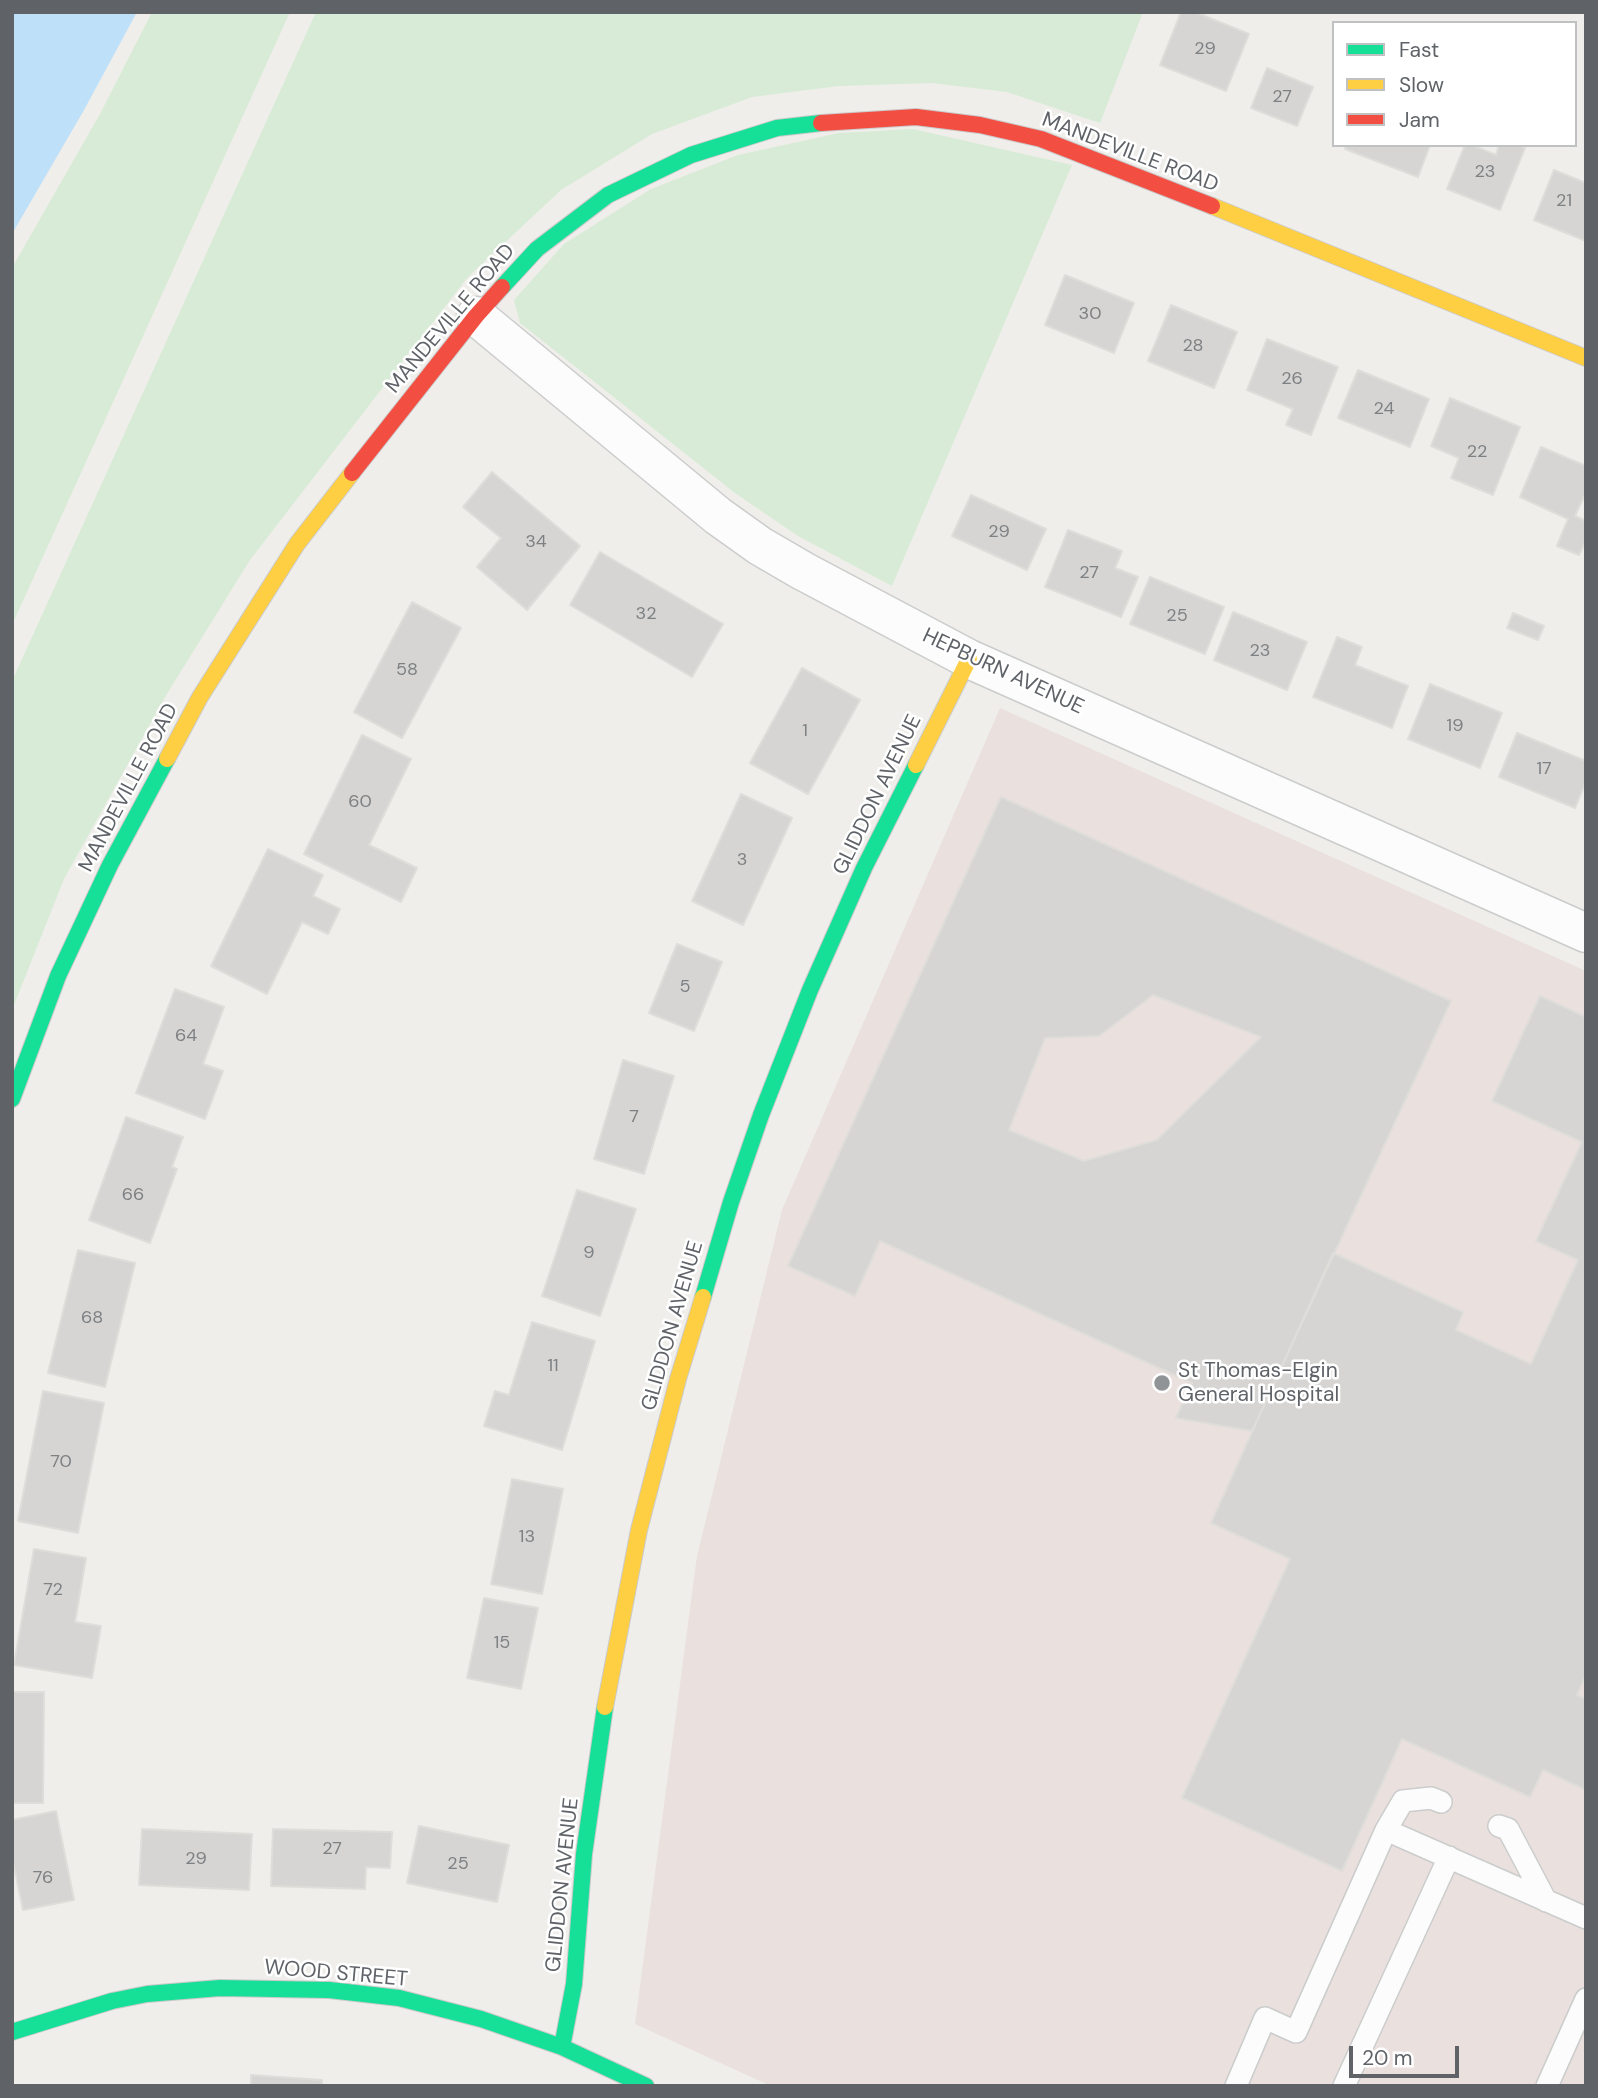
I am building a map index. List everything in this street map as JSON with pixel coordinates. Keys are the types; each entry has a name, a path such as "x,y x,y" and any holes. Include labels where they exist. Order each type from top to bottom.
{"street":[{"name":"MANDEVILLE ROAD","path":"12,1099 64,964 110,866 200,697 297,544 476,316 537,248 607,195 691,155 777,128 846,120 916,117 1041,139 1097,159 1586,358"},
{"name":"HEPBURN AVENUE","path":"476,316 718,516 803,570 969,659 1586,933"},
{"name":"GLIDDON AVENUE","path":"562,2047 574,1984 584,1854 602,1724 639,1530 678,1379 731,1202 761,1115 810,990 864,868 969,659"},
{"name":"WOOD STREET","path":"12,2032 112,2001 148,1994 220,1988 294,1988 399,1998 440,2007 562,2047 646,2086"}],"lane":[{"path":"1236,2086 1265,2018 1296,2032 1386,1830 1404,1801 1431,1798 1441,1802"},
{"path":"1500,1826 1508,1829 1546,1901"},
{"path":"1386,1830 1586,1918"},
{"path":"1344,2086 1448,1857"},
{"path":"1547,2086 1586,1999"}],"shaded area":[{"name":"St Thomas-Elgin General Hospital","path":"1000,708 1586,971 1586,2086 771,2086 635,2024 697,1556 782,1210"}],"green space":[{"path":"152,12 290,12 12,625 12,268 100,114"},
{"path":"316,12 1143,12 1100,123 1007,92 932,83 839,86 752,97 652,134 561,190 467,278 250,560 165,697 64,879 12,1010 12,681"},
{"path":"913,129 1072,165 892,586 798,536 735,493 520,323 514,300 564,244 651,189 738,155 839,133"}],"water":[{"path":"12,12 137,12 12,234"}],"building":[{"path":"1181,12 1195,12 1249,34 1226,91 1160,65"},
{"path":"1267,68 1313,87 1297,126 1251,108"},
{"path":"1346,147 1429,147 1418,177"},
{"path":"1464,147 1477,147 1496,155 1498,147 1525,148 1500,210 1447,189"},
{"path":"1554,170 1586,183 1586,241 1534,220"},
{"path":"1065,275 1134,303 1114,353 1045,325"},
{"path":"1171,305 1237,332 1214,388 1148,361"},
{"path":"1267,339 1338,367 1311,435 1286,425 1293,409 1247,390"},
{"path":"1358,370 1429,399 1410,447 1338,418"},
{"path":"1450,398 1520,427 1493,495 1451,478 1459,458 1431,446"},
{"path":"1541,447 1586,466 1586,492 1575,516 1586,521 1586,540 1579,555 1557,546 1568,519 1520,497"},
{"path":"492,472 580,546 527,610 477,567 501,538 463,507"},
{"path":"971,495 1046,529 1027,570 952,536"},
{"path":"1068,530 1122,551 1115,568 1138,577 1121,617 1045,587"},
{"path":"600,552 723,624 692,677 570,605"},
{"path":"1150,577 1224,607 1205,654 1130,624"},
{"path":"412,602 461,628 402,738 354,712"},
{"path":"1233,612 1307,642 1287,690 1214,660"},
{"path":"1513,613 1544,626 1538,640 1507,628"},
{"path":"1337,637 1362,647 1355,665 1408,686 1392,728 1313,697"},
{"path":"802,668 860,700 808,794 750,763"},
{"path":"1430,684 1502,713 1480,768 1408,739"},
{"path":"1517,733 1586,761 1586,781 1575,808 1499,777"},
{"path":"362,735 411,759 369,845 417,868 401,902 304,854"},
{"path":"741,794 792,818 743,925 692,901"},
{"path":"1001,797 1451,1001 1252,1431 1176,1418 1192,1383 880,1241 855,1296 788,1266","holes":["1153,995 1261,1037 1157,1140 1084,1161 1009,1130 1045,1038 1099,1036"]},
{"path":"268,849 323,875 313,896 340,909 328,934 302,922 267,994 211,966"},
{"path":"677,944 722,962 694,1031 649,1013"},
{"path":"175,989 224,1007 203,1064 223,1071 205,1119 136,1093"},
{"path":"1540,996 1586,1017 1586,1675 1577,1695 1586,1699 1586,1790 1543,1770 1530,1797 1402,1739 1342,1871 1182,1798 1290,1559 1211,1523 1333,1253 1463,1312 1456,1330 1531,1364 1578,1260 1536,1241 1582,1142 1492,1101"},
{"path":"623,1060 674,1076 644,1174 594,1159"},
{"path":"126,1117 183,1137 172,1167 177,1169 150,1243 89,1220"},
{"path":"577,1190 636,1209 600,1316 542,1296"},
{"path":"78,1250 135,1263 105,1387 48,1373"},
{"path":"532,1322 595,1341 562,1450 484,1426 495,1391 509,1395"},
{"path":"43,1391 104,1403 78,1533 18,1521"},
{"path":"512,1479 563,1489 542,1594 491,1584"},
{"path":"34,1549 86,1558 75,1622 101,1626 92,1678 14,1665"},
{"path":"484,1598 538,1608 521,1689 467,1678"},
{"path":"12,1692 44,1692 43,1803 12,1803"},
{"path":"56,1811 74,1900 23,1910 12,1856 12,1820"},
{"path":"419,1826 509,1845 497,1902 407,1883"},
{"path":"142,1829 252,1834 249,1890 139,1885"},
{"path":"273,1829 392,1832 390,1868 366,1867 365,1889 271,1886"},
{"path":"251,2075 322,2080 322,2086 251,2086"}],"traffic: fast":[{"path":"502,287 537,249 608,195 691,155 777,128 821,123"},
{"path":"12,1099 58,976 110,865 167,759"},
{"path":"703,1297 731,1202 761,1115 810,990 864,868 916,765"},
{"path":"562,2047 574,1984 584,1854 605,1707"},
{"path":"12,2032 112,2001 147,1994 220,1988 329,1990 399,1998 481,2019 562,2047 646,2086"}],"traffic: slow":[{"path":"1212,206 1586,358"},
{"path":"167,759 200,697 297,544 352,473"},
{"path":"916,765 969,659"},
{"path":"605,1707 639,1530 678,1379 703,1297"}],"traffic: jam":[{"path":"821,123 916,117 980,125 1041,139 1212,206"},
{"path":"352,473 502,287"}],"place":[{"name":"St Thomas-Elgin General Hospital","path":"1162,1383"}]}
